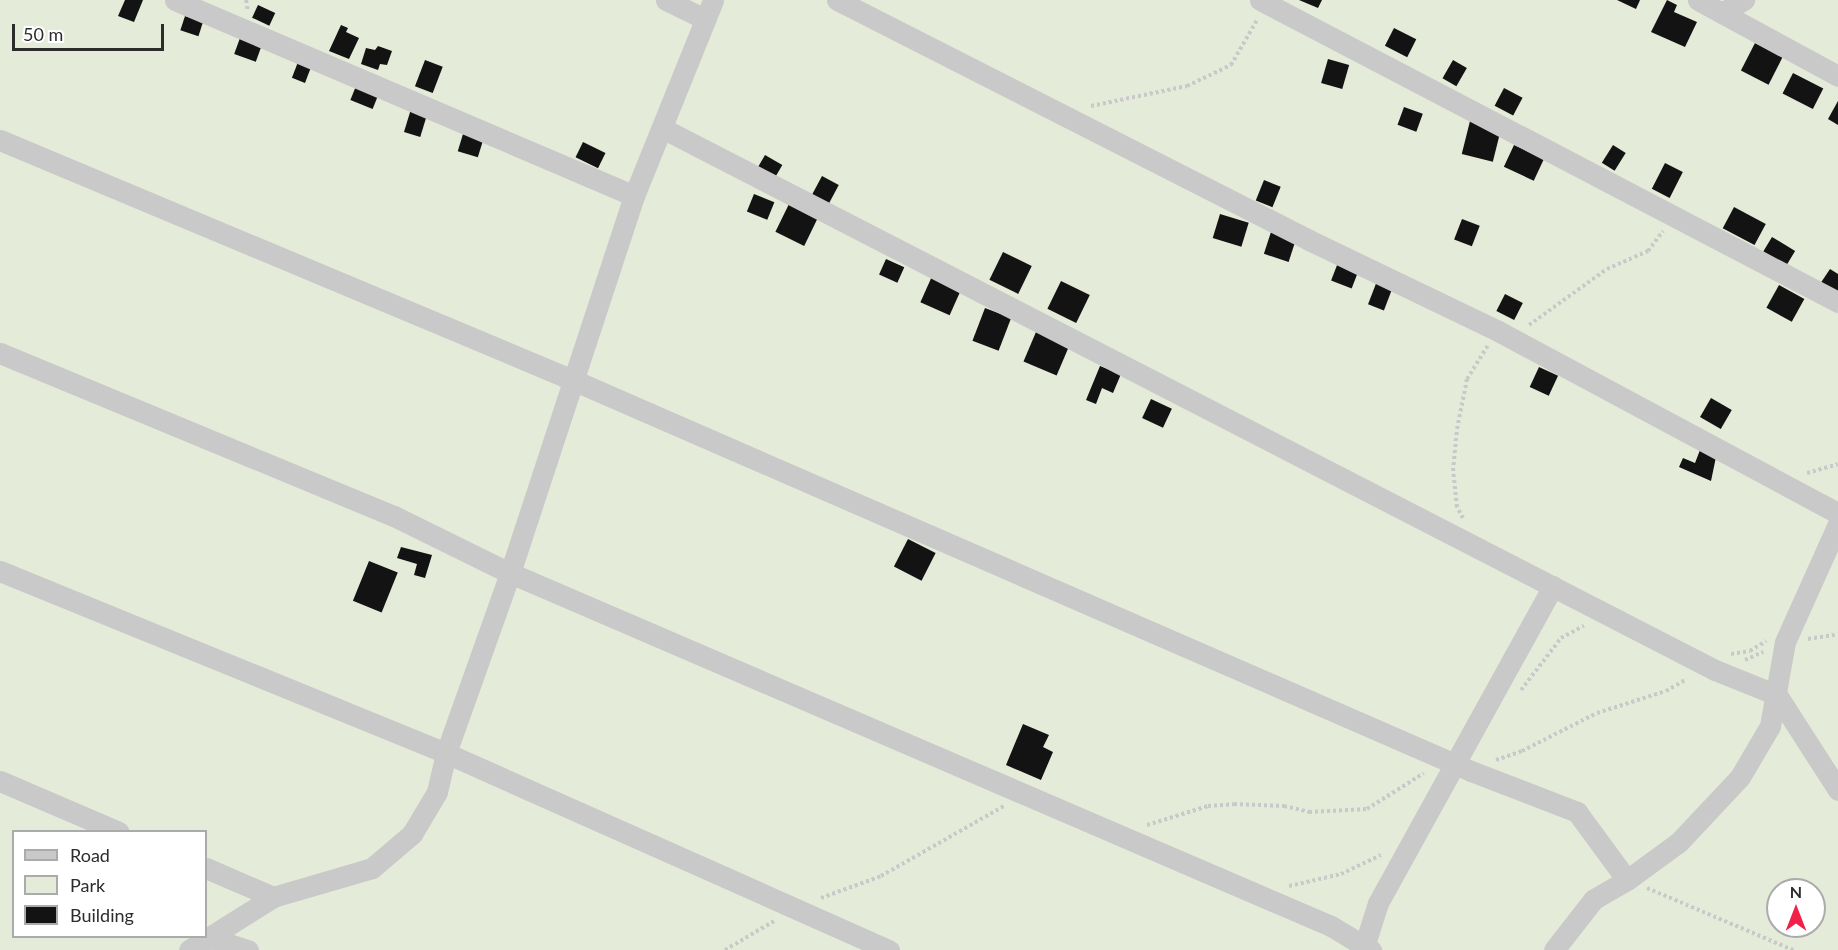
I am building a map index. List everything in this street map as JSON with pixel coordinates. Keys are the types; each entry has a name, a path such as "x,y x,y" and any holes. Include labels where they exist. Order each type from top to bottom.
{"street":[{"path":"175,0 634,196"},
{"path":"189,950 273,897 372,868 412,834 437,792 446,753 510,573 634,196 709,10 666,0"},
{"path":"837,0 1067,114 1309,240 1506,336 1838,513"},
{"path":"1708,4 1744,0"},
{"path":"1263,2 1838,303"},
{"path":"1708,4 1838,76"},
{"path":"662,128 1621,621 1719,663 1777,695 1838,790"},
{"path":"0,140 573,381 1461,767 1576,812 1627,880"},
{"path":"0,353 394,516 510,573 1331,926 1366,949 1378,903 1461,767 1553,586"},
{"path":"1554,950 1593,900 1627,880 1679,842 1740,777 1770,726 1785,642 1838,524"},
{"path":"0,571 446,753 889,950"},
{"path":"0,781 117,830"},
{"path":"207,868 273,897"},
{"path":"210,938 248,950"}],"path":[{"path":"1067,114 1100,103 1187,86 1231,65 1263,2"},
{"path":"1479,548 1457,507 1453,471 1457,429 1467,379 1484,349 1532,324 1607,269 1648,251 1675,216"},
{"path":"1125,837 1160,819 1208,806 1284,806 1309,812 1367,809 1416,776 1522,751 1596,712 1750,651 1797,616"},
{"path":"1514,699 1561,638 1593,621 1621,621"},
{"path":"725,950 796,908 882,876 985,820 1021,793"},
{"path":"1278,886 1341,874 1383,854 1389,847"},
{"path":"1627,880 1793,950"}],"green space":[{"path":"0,0 1838,0 1838,950 0,950"}],"building":[{"path":"125,0 143,0 134,22 118,16"},
{"path":"1299,0 1322,0 1318,8"},
{"path":"1617,0 1640,0 1636,9"},
{"path":"1667,0 1677,5 1674,12 1697,22 1685,47 1651,32"},
{"path":"258,5 275,13 269,26 252,18"},
{"path":"185,16 203,22 198,36 180,30"},
{"path":"341,25 348,28 346,32 359,38 349,59 329,51"},
{"path":"1394,28 1416,39 1407,57 1385,46"},
{"path":"240,38 262,46 256,62 234,54"},
{"path":"1755,43 1783,57 1769,85 1741,71"},
{"path":"378,46 392,51 387,65 380,64 378,70 361,64 366,48 375,50"},
{"path":"1328,59 1349,65 1342,89 1321,83"},
{"path":"425,60 443,67 433,93 415,86"},
{"path":"1453,60 1467,68 1456,86 1442,78"},
{"path":"298,62 311,67 305,83 292,78"},
{"path":"1793,73 1823,88 1813,109 1783,93"},
{"path":"356,86 378,95 373,109 350,100"},
{"path":"1504,88 1523,98 1513,116 1495,106"},
{"path":"1838,101 1838,125 1828,119"},
{"path":"1404,107 1423,114 1416,132 1398,125"},
{"path":"411,109 427,114 420,137 404,132"},
{"path":"1470,121 1501,129 1493,162 1462,154"},
{"path":"463,134 483,140 478,157 458,151"},
{"path":"583,142 605,153 598,168 576,157"},
{"path":"1514,145 1544,159 1534,181 1504,167"},
{"path":"1613,145 1626,153 1615,171 1602,163"},
{"path":"765,155 782,165 774,179 757,169"},
{"path":"1665,163 1683,172 1670,198 1652,189"},
{"path":"822,176 839,185 827,207 810,198"},
{"path":"1264,180 1281,187 1272,207 1256,200"},
{"path":"754,194 774,202 767,220 747,212"},
{"path":"789,204 818,218 804,246 775,232"},
{"path":"1734,207 1766,224 1755,245 1723,228"},
{"path":"1220,214 1249,223 1241,247 1213,238"},
{"path":"1462,219 1480,226 1472,246 1454,240"},
{"path":"1271,232 1296,240 1289,262 1264,254"},
{"path":"1772,237 1795,251 1786,265 1763,252"},
{"path":"1003,252 1032,266 1018,294 989,280"},
{"path":"886,259 904,267 897,283 879,275"},
{"path":"1339,260 1360,268 1352,288 1331,281"},
{"path":"1830,269 1838,274 1838,296 1820,284"},
{"path":"933,274 962,287 950,315 920,302"},
{"path":"1061,281 1090,295 1076,323 1047,309"},
{"path":"1377,281 1393,287 1384,310 1368,304"},
{"path":"1779,285 1804,299 1792,322 1766,308"},
{"path":"1505,294 1523,303 1514,320 1496,311"},
{"path":"985,308 1011,318 999,351 972,341"},
{"path":"1036,332 1069,346 1057,376 1023,361"},
{"path":"1100,366 1121,374 1113,393 1102,388 1096,404 1086,400"},
{"path":"1539,367 1558,376 1549,396 1530,387"},
{"path":"1711,398 1732,410 1721,429 1700,417"},
{"path":"1151,399 1172,409 1163,428 1142,418"},
{"path":"1700,450 1716,457 1711,481 1679,467 1683,458 1695,463"},
{"path":"908,539 936,553 922,581 894,567"},
{"path":"401,547 432,555 425,578 414,575 417,564 397,558"},
{"path":"369,561 398,573 382,612 353,601"},
{"path":"1023,724 1049,735 1043,747 1053,752 1041,780 1006,765"}]}
